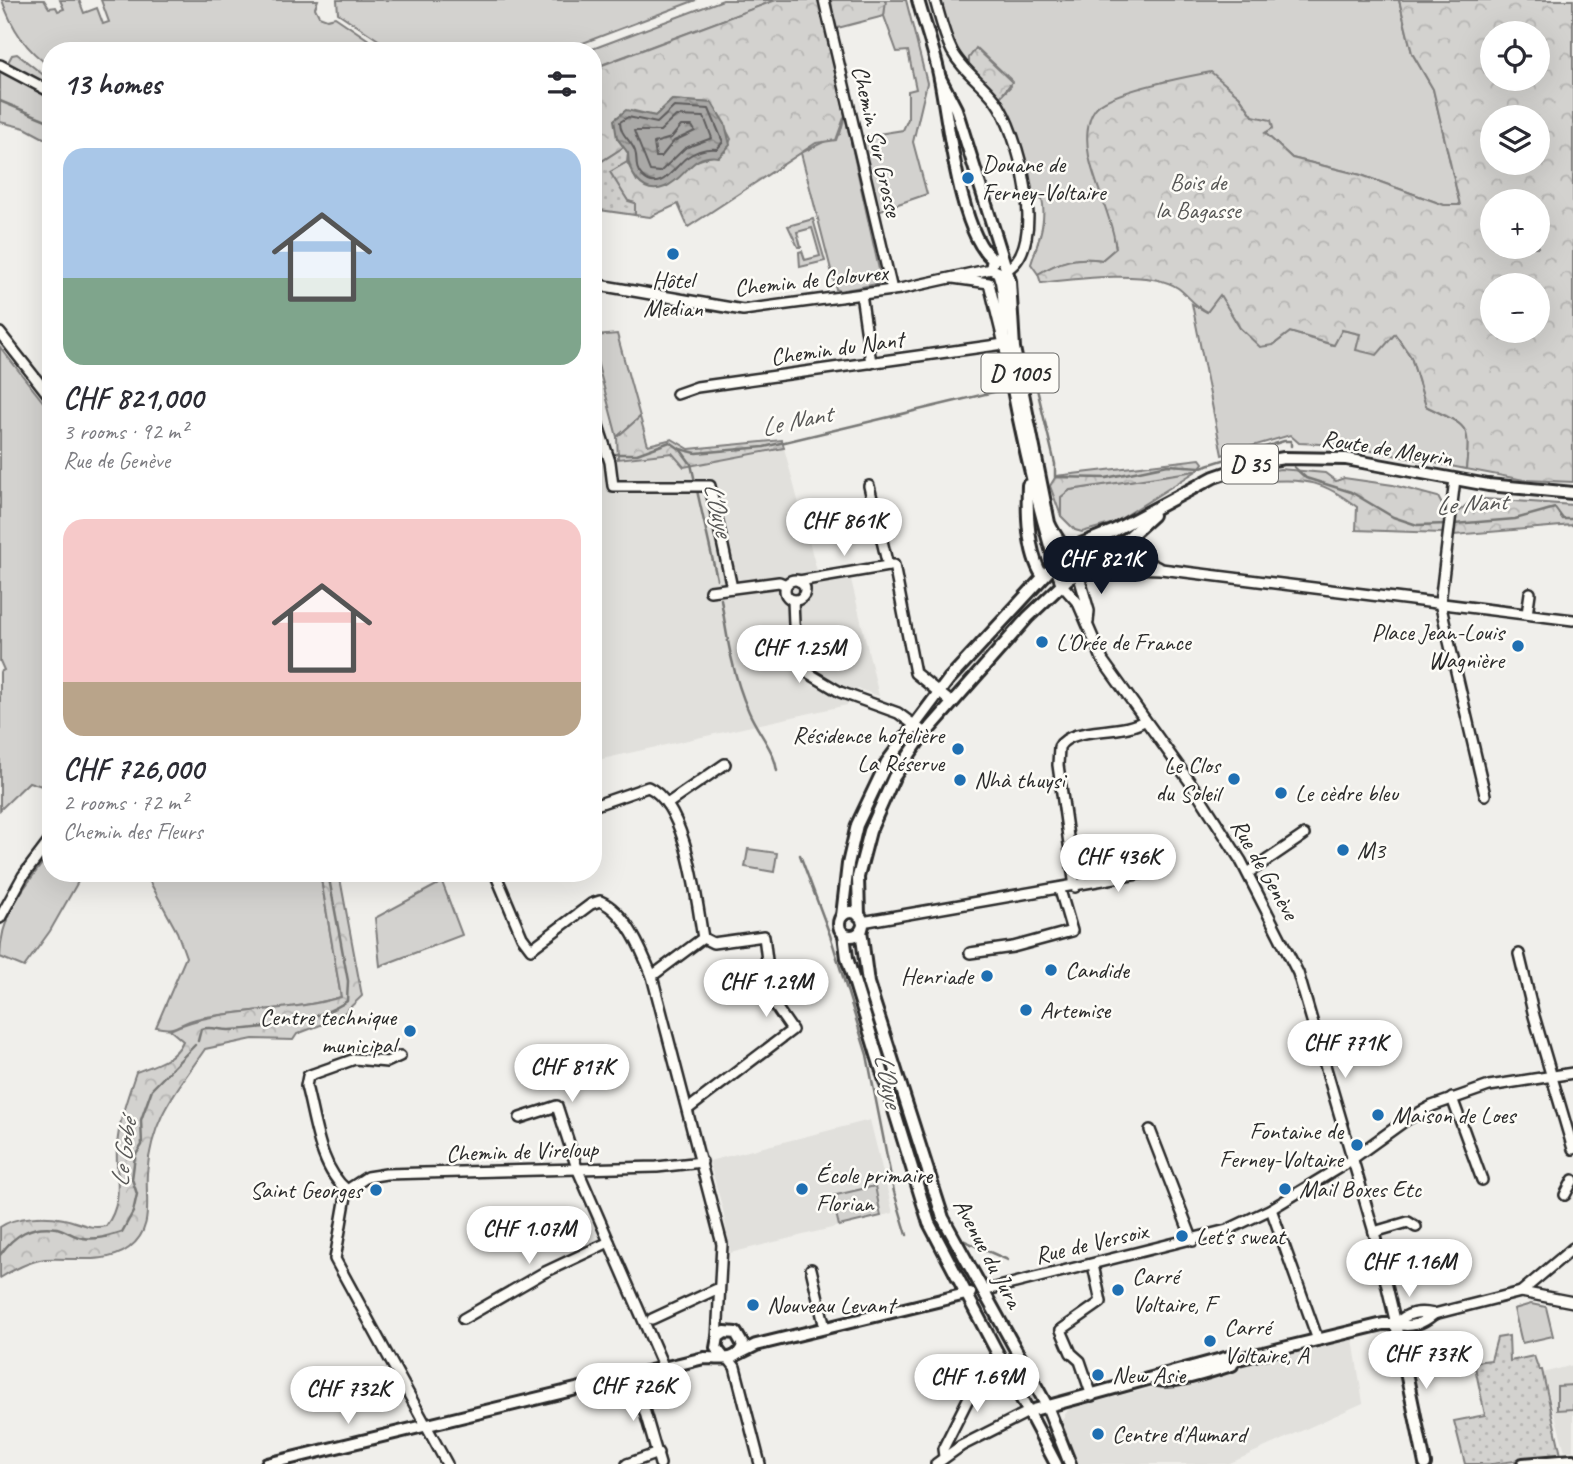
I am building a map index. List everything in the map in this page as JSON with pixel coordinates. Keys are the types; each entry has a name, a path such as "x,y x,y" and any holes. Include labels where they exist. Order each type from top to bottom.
{"main road":[{"name":"D 1005","path":"918,0 940,78 960,183 978,242 998,266 1047,514 1054,532 1069,549"},
{"name":"D 1005","path":"940,78 956,109 976,168 1004,294 1004,344 1029,468 1054,562"},
{"name":"Route de Meyrin","path":"1054,562 1069,549 1113,531 1227,472 1284,458 1346,459 1455,479 1573,494"},
{"name":"D 1005","path":"1029,468 1027,512 1036,561 1042,575"},
{"name":"Route de Meyrin","path":"1062,585 1078,573 1096,567 1163,505"},
{"path":"1069,549 1078,573"},
{"path":"842,916 851,912 861,923 855,935 844,934 839,924 848,864 864,807 882,770 913,723 1054,562 1062,585"},
{"name":"Avenue du Jura","path":"1062,585 1028,617 925,733 894,776 873,823 858,877 868,984 938,1206 1047,1406 1070,1464"},
{"name":"Avenue du Jura","path":"844,934 847,958 929,1223 1056,1464"},
{"name":"Rue de Versoix","path":"267,1464 704,1358 733,1358 756,1345 983,1291"},
{"path":"1030,1411 1229,1357 1234,1360 1396,1324 1425,1464"},
{"path":"704,1358 721,1334 737,1334 756,1345"},
{"path":"716,1342 733,1358 743,1345 737,1334"},
{"path":"1523,1464 1573,1460"}],"street":[{"name":"Chemin Sur Grosse","path":"824,0 892,290"},
{"path":"935,0 953,53 1002,111 1028,198 1028,232 1017,261 998,266"},
{"path":"0,65 42,87"},
{"name":"Chemin de Colovrex","path":"602,286 732,310 892,290 998,266"},
{"path":"953,278 989,283 1004,344"},
{"path":"861,295 871,363"},
{"path":"0,333 42,387"},
{"name":"Chemin du Nant","path":"677,394 696,387 1004,344"},
{"path":"602,440 613,486 710,486 732,588"},
{"path":"1455,479 1440,603 1485,795"},
{"path":"869,486 891,565 915,673 952,703"},
{"path":"1088,540 1105,541 1161,569"},
{"path":"786,585 793,580 891,565"},
{"path":"1096,567 1161,569 1573,620"},
{"name":"Rue de Genève","path":"1078,573 1089,611 1088,624"},
{"path":"793,600 804,595 804,585 799,581"},
{"path":"710,591 779,582 786,585"},
{"path":"786,585 786,595 793,600"},
{"name":"Rue de Genève","path":"1062,585 1078,603 1103,661 1195,789 1248,873 1304,987 1374,1232 1396,1324"},
{"path":"1527,614 1530,593"},
{"path":"793,600 794,624 804,665 810,674 840,692 893,711 925,733"},
{"path":"1075,887 1058,765 1059,747 1069,736 1133,728 1145,720"},
{"path":"667,804 725,764"},
{"path":"602,803 648,787 659,792 680,832 703,938"},
{"path":"1248,873 1304,835"},
{"path":"0,918 23,876 42,851"},
{"path":"861,923 1060,890 1155,871"},
{"path":"499,882 522,937 531,949 591,904 600,901 615,911 640,948 652,976 722,1244 716,1342"},
{"path":"970,953 1013,947 1072,931 1060,890"},
{"path":"688,1109 792,1030 772,1001 764,936 713,943 703,938"},
{"path":"652,976 703,938"},
{"path":"1519,954 1550,1075 1573,1149"},
{"path":"400,1056 387,1062 355,1059 308,1076 306,1086 335,1181 347,1190 335,1259 447,1464"},
{"name":"Rue de Versoix","path":"983,1291 1193,1241 1236,1226 1271,1209 1352,1159 1406,1120 1452,1098 1489,1086 1573,1073"},
{"path":"1452,1098 1482,1180"},
{"path":"520,1118 557,1106 577,1168 664,1368"},
{"path":"1150,1130 1193,1241"},
{"name":"Chemin de Vireloup","path":"347,1190 367,1177 386,1174 702,1162"},
{"path":"1565,1195 1573,1180"},
{"path":"1271,1209 1318,1340"},
{"path":"1374,1232 1408,1222 1416,1227"},
{"path":"463,1319 543,1273 609,1242"},
{"path":"1521,1292 1573,1248"},
{"path":"1091,1396 1080,1361 1071,1353 1061,1331 1101,1301 1093,1265"},
{"path":"811,1269 825,1328"},
{"path":"652,1319 719,1288"},
{"path":"1396,1324 1425,1322 1434,1314 1521,1292 1573,1302"},
{"path":"718,1315 723,1324 737,1334"},
{"path":"733,1358 760,1464"},
{"path":"944,1456 943,1449 971,1393 989,1367"},
{"path":"635,1375 660,1464"},
{"path":"936,1464 944,1456 990,1429 1030,1411"},
{"path":"627,1464 658,1453"}],"shaded area":[{"path":"784,448 817,571 848,567 879,696 858,689 847,705 602,759 602,461 672,453"},
{"name":"École primaire Florian","path":"870,1120 893,1213 730,1253 723,1210 709,1161"},
{"path":"1353,1339 1363,1403 1228,1464 1072,1464 1060,1432 1060,1423 1069,1408"},
{"path":"1573,1365 1573,1451 1565,1451 1543,1373"}],"green space":[{"path":"2,0 44,0 49,8 56,7 58,11 64,9 60,0 79,0 84,13 97,8 103,24 109,22 101,0 318,0 315,8 319,16 327,19 335,17 372,42 42,42 42,60 21,38"},
{"path":"337,0 696,0 586,42 382,42 338,13"},
{"path":"723,0 776,0 602,65 602,45"},
{"path":"776,0 820,0 845,115 836,140 816,143 688,227 678,204 650,217 635,215 635,203 628,201 609,172 627,162 637,181 666,187 693,162 725,152 731,139 712,103 672,100 655,116 634,111 617,138 624,147 602,161 602,65"},
{"path":"831,0 886,0 884,16 834,29"},
{"path":"885,0 906,0 927,83 913,142 927,194 878,211 859,137 903,130 908,119 908,91 916,89 908,51 897,52 884,16"},
{"path":"941,0 1399,0 1412,53 1433,89 1460,205 1444,205 1361,175 1292,158 1265,133 1239,96 1166,81 1135,91 1114,238 1116,248 1102,260 1069,261 1038,274 1031,264 1041,232 1042,199 1034,200 1012,122 1000,97 1011,86 1010,79 978,49 969,58 969,65 954,42"},
{"name":"Bois de la Bagasse","path":"1399,0 1573,0 1573,482 1524,480 1466,469 1468,442 1463,428 1426,406 1411,357 1395,334 1377,355 1356,350 1360,334 1342,330 1334,345 1290,332 1273,345 1260,347 1240,328 1220,295 1207,312 1178,288 1150,279 1112,277 1041,283 1038,274 1054,266 1077,259 1102,260 1116,248 1088,150 1088,125 1095,109 1102,103 1131,91 1211,72 1239,96 1253,116 1271,120 1273,128 1265,133 1292,158 1361,175 1444,205 1460,205 1433,89 1412,53"},
{"path":"976,48 1012,82 1000,97 969,65 969,58"},
{"path":"17,54 42,74 42,85 6,66 12,55"},
{"path":"0,69 42,91 42,137 25,128 0,122"},
{"path":"845,115 882,283 840,291 836,289 801,153 840,134"},
{"path":"624,147 628,153 627,162 610,172 628,201 635,203 635,215 602,210 602,161"},
{"path":"813,219 825,261 800,267 799,252 802,251 805,260 820,256 812,228 797,232 801,247 798,247 788,226"},
{"path":"1220,294 1240,328 1273,345 1290,332 1333,345 1342,330 1361,334 1395,333 1411,357 1426,406 1463,428 1468,442 1466,469 1341,445 1299,443 1290,435 1222,455 1192,304 1207,312"},
{"path":"617,334 640,417 617,437 602,380 602,335"},
{"path":"0,347 42,401 42,786 29,782 0,810 0,672 4,670 0,661"},
{"path":"640,417 648,445 672,439 689,449 782,440 784,448 684,467 672,453 618,459 617,437"},
{"path":"1200,459 1203,463 1198,470 1070,490 1061,497 1061,516 1050,486 1056,476"},
{"path":"1280,469 1325,473 1336,481 1344,478 1393,485 1438,497 1446,512 1443,533 1356,530 1357,507 1330,489 1308,482 1252,481 1253,474"},
{"path":"1198,470 1114,523 1082,532 1075,530 1061,516 1061,497 1070,490"},
{"path":"1485,499 1573,505 1573,525 1454,535 1457,513 1470,502"},
{"path":"748,849 777,853 774,872 745,867"},
{"path":"42,864 42,882 78,882 50,931 24,967 0,957 1,942 9,914"},
{"path":"150,882 322,882 341,997 305,1005 196,1019 173,1028 156,1027 186,957 177,932"},
{"path":"322,882 341,882 362,996 339,1018 297,1034 293,1040 253,1039 205,1049 167,1106 154,1136 147,1173 146,1223 137,1240 129,1248 110,1257 40,1260 0,1278 0,1227 7,1223 31,1217 48,1217 89,1226 106,1226 117,1197 118,1136 130,1090 136,1072 163,1061 179,1048 183,1041 170,1030 211,1017 298,1006 341,997"},
{"path":"442,882 462,935 380,966 375,918"},
{"path":"875,1186 881,1216 839,1226 832,1196"},
{"path":"1531,1304 1546,1307 1553,1336 1522,1343 1514,1309"},
{"path":"1509,1336 1510,1361 1534,1356 1539,1370 1542,1370 1561,1455 1492,1464 1465,1464 1454,1421 1485,1415 1474,1362 1491,1360 1497,1338"},
{"path":"1573,1385 1573,1409 1557,1410 1557,1386"}],"water":[{"path":"672,100 712,103 725,124 730,145 719,157 695,162 665,187 649,188 633,174 628,153 617,138 614,120 626,110 655,116"}],"waterway":[{"name":"Le Gobé","path":"0,101 42,118"},
{"name":"Le Nant","path":"610,454 637,454 670,442 680,449 696,453 764,447 1006,389"},
{"name":"Le Nant","path":"1037,389 1055,464 1055,477 1106,478 1168,465 1201,467 1284,441 1291,441 1291,446"},
{"name":"L'Ouye","path":"680,449 691,464 717,579"},
{"name":"Le Nant","path":"1294,467 1306,478 1351,492 1393,517 1417,525 1447,524"},
{"name":"Le Nant","path":"1454,524 1515,519 1555,508 1563,519 1573,519"},
{"name":"L'Ouye","path":"721,599 728,643 743,699 773,755 777,771"},
{"name":"L'Ouye","path":"800,855 830,935 867,1055 894,1192 907,1235"},
{"name":"Le Gobé","path":"198,1041 201,1029 242,1029 290,1022 336,1008 347,1001 348,981 330,882"},
{"name":"Le Gobé","path":"0,1255 24,1232 39,1228 57,1228 88,1238 122,1232 133,1212 137,1194 132,1179 135,1156 142,1145 141,1120 152,1089 195,1045"},
{"name":"L'Ouye","path":"960,1239 1008,1260"}],"place":[{"name":"Douane de Ferney-Voltaire","path":"968,178"},
{"name":"Hôtel Median","path":"673,254"},
{"name":"L'Orée de France","path":"1042,642"},
{"name":"Place Jean-Louis Wagnière","path":"1518,646"},
{"name":"Résidence hotelière La Réserve","path":"958,749"},
{"name":"Le Clos du Soleil","path":"1234,779"},
{"name":"Nhà thuysi","path":"960,780"},
{"name":"Le cèdre bleu","path":"1281,793"},
{"name":"M3","path":"1343,850"},
{"name":"Candide","path":"1051,970"},
{"name":"Henriade","path":"987,976"},
{"name":"Artemise","path":"1026,1010"},
{"name":"Centre technique municipal","path":"410,1031"},
{"name":"Maison de Loes","path":"1378,1115"},
{"name":"Fontaine de Ferney-Voltaire","path":"1357,1145"},
{"name":"École primaire Florian","path":"802,1189"},
{"name":"Mail Boxes Etc","path":"1285,1189"},
{"name":"Saint Georges","path":"376,1190"},
{"name":"Let's sweat","path":"1182,1236"},
{"name":"Carré Voltaire, F","path":"1118,1290"},
{"name":"Nouveau Levant","path":"753,1305"},
{"name":"Carré Voltaire, A","path":"1210,1341"},
{"name":"New Asie","path":"1098,1375"},
{"name":"Centre d'Aumard","path":"1098,1434"}]}
